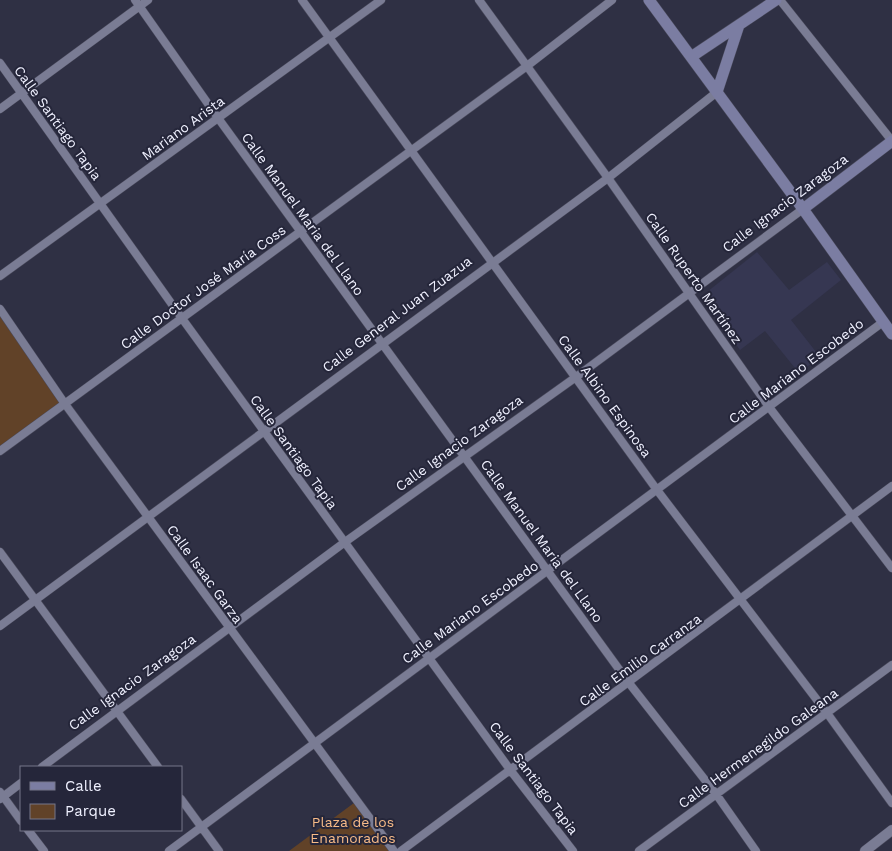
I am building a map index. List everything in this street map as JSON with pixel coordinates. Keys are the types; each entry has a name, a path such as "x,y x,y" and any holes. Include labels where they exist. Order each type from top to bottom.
{"main road":[{"path":"649,0 803,209 892,334"},
{"path":"691,57 778,0"},
{"path":"717,92 740,25"},
{"name":"Calle Ignacio Zaragoza","path":"803,209 892,141"}],"street":[{"path":"0,109 137,3 148,0"},
{"name":"Calle Albino Espinosa","path":"302,0 657,490 827,713 892,803"},
{"name":"Mariano Arista","path":"0,276 381,0"},
{"name":"Calle Ruperto Martínez","path":"479,0 608,178 769,407 892,568"},
{"name":"Calle Doctor José María Coss","path":"0,451 180,317 527,66 612,0"},
{"path":"778,0 892,141"},
{"name":"Calle Manuel Maria del Llano","path":"137,3 300,232 466,456 547,571 629,683 716,794 756,851"},
{"name":"Calle Santiago Tapia","path":"0,63 180,317 511,771 573,851"},
{"name":"Calle General Juan Zuazua","path":"0,626 608,178 717,92"},
{"name":"Calle Ignacio Zaragoza","path":"43,766 345,542 576,377 803,209"},
{"name":"Calle Isaac Garza","path":"0,309 65,404 394,851"},
{"name":"Calle Mariano Escobedo","path":"169,851 883,322"},
{"name":"Calle Emilio Carranza","path":"401,851 742,600 892,486"},
{"path":"0,552 157,766"},
{"name":"Calle Hermenegildo Galeana","path":"639,851 892,665"},
{"path":"20,784 1,796 20,820"},
{"path":"182,799 219,851"},
{"path":"865,851 892,830"},
{"path":"29,831 44,851"}],"shaded area":[{"path":"757,252 789,290 827,262 841,280 791,320 820,357 799,373 765,331 740,350 702,296"}],"green space":[{"path":"0,309 65,404 0,451"},
{"name":"Plaza de los Enamorados","path":"358,800 394,851 289,851"}]}
